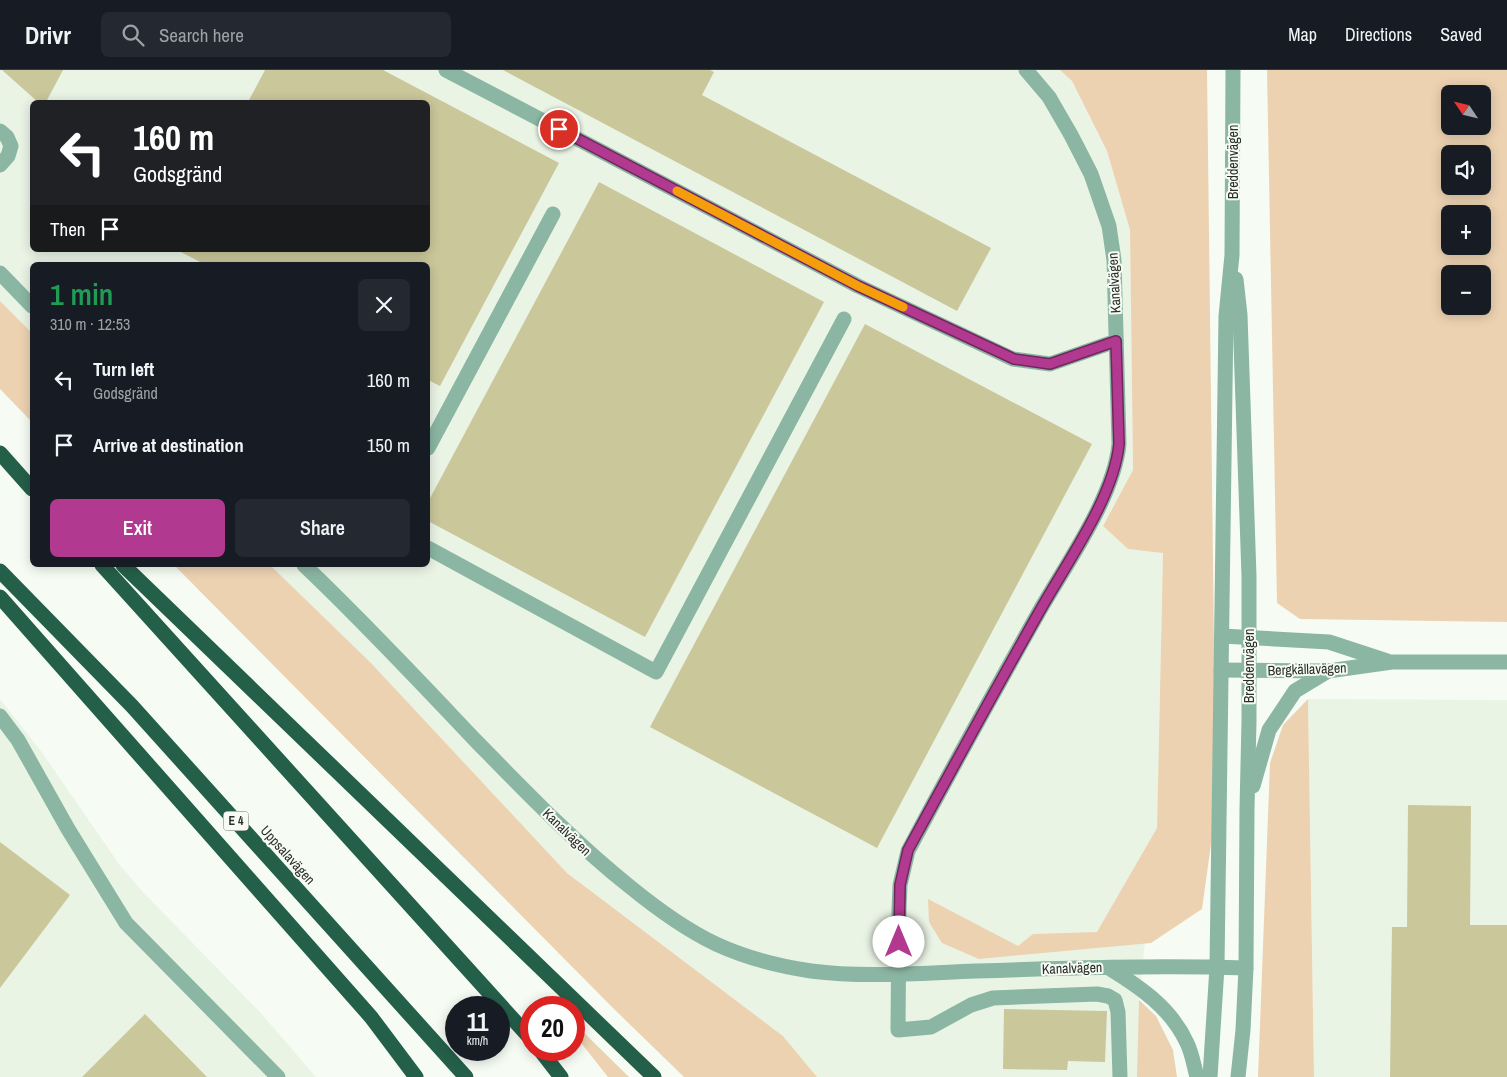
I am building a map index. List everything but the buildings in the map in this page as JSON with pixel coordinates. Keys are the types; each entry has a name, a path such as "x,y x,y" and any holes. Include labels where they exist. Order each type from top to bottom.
{"highway":[{"path":"0,446 30,475"},
{"path":"0,453 30,487"},
{"path":"104,567 520,1027"},
{"path":"126,567 654,1077"},
{"name":"Uppsalavägen","path":"0,571 132,706 466,1077"},
{"path":"0,597 371,1017 416,1077"},
{"path":"549,1061 561,1077"}],"street":[{"path":"446,70 858,286 1014,359 1050,364 1116,341"},
{"name":"Kanalvägen","path":"899,974 900,885 908,850 1011,661 1104,497 1115,466 1119,444 1114,260 1109,226 1091,174 1071,135 1049,97 1026,70"},
{"name":"Breddenvägen","path":"1210,1077 1217,967 1226,316 1232,255 1233,70"},
{"path":"0,131 7,137 11,146 8,156 0,165"},
{"path":"430,439 553,214"},
{"name":"Breddenvägen","path":"1232,255 1240,315 1249,567 1246,968 1243,1030 1238,1077"},
{"path":"0,273 30,304"},
{"path":"430,549 656,672 844,319"},
{"name":"Kanalvägen","path":"306,567 344,603 569,835 655,907 686,928 716,944 752,958 782,966 842,974 1108,967 1246,968"},
{"name":"Bergkällavägen","path":"1222,636 1329,642 1392,662"},
{"name":"Bergkällavägen","path":"1222,670 1328,671 1392,662 1507,662"},
{"path":"1247,809 1268,730 1295,691 1328,671"},
{"path":"0,716 18,740 68,829 126,923 278,1077"},
{"path":"1108,967 1156,1001 1171,1018 1187,1044 1197,1077"},
{"path":"899,974 898,1030 931,1027 971,1005 993,998 1097,994 1108,996 1115,1000 1118,1012 1120,1077"}],"shaded area":[{"path":"0,70 1060,70 1072,81 1107,151 1130,230 1133,470 1103,526 1128,549 1163,552 1157,828 1139,1000 1138,1077 817,1077 783,1036 567,873 371,663 272,567 430,567 430,262 30,262 30,331 0,301"},
{"path":"1060,70 1207,70 1216,808 1202,909 1151,943 979,959 942,943 929,922 928,899 1018,946 1033,934 1097,932 1157,828 1163,553 1128,549 1103,526 1133,470 1130,230 1107,151 1072,81"},
{"path":"1267,70 1507,70 1507,622 1300,619 1277,603"},
{"path":"0,301 30,331 30,420 0,389"},
{"path":"176,567 272,567 371,663 567,873 783,1036 817,1077 684,1077 614,1009"},
{"path":"0,699 41,751 119,864 143,892 260,1012 316,1077 0,1077"},
{"path":"1308,699 1507,700 1507,1077 1314,1077"},
{"path":"1308,699 1314,1077 1258,1077 1270,763 1283,725"},
{"path":"1139,1000 1156,1016 1173,1050 1177,1077 1137,1077"},
{"path":"585,1034 629,1077 608,1077 585,1048"}],"slow traffic":[{"path":"677,191 858,286 903,307"}],"route":[{"path":"559,129 858,286 1014,359 1050,364 1116,341 1118,458 1104,497 1011,661 908,850 900,885 899,942"}]}
